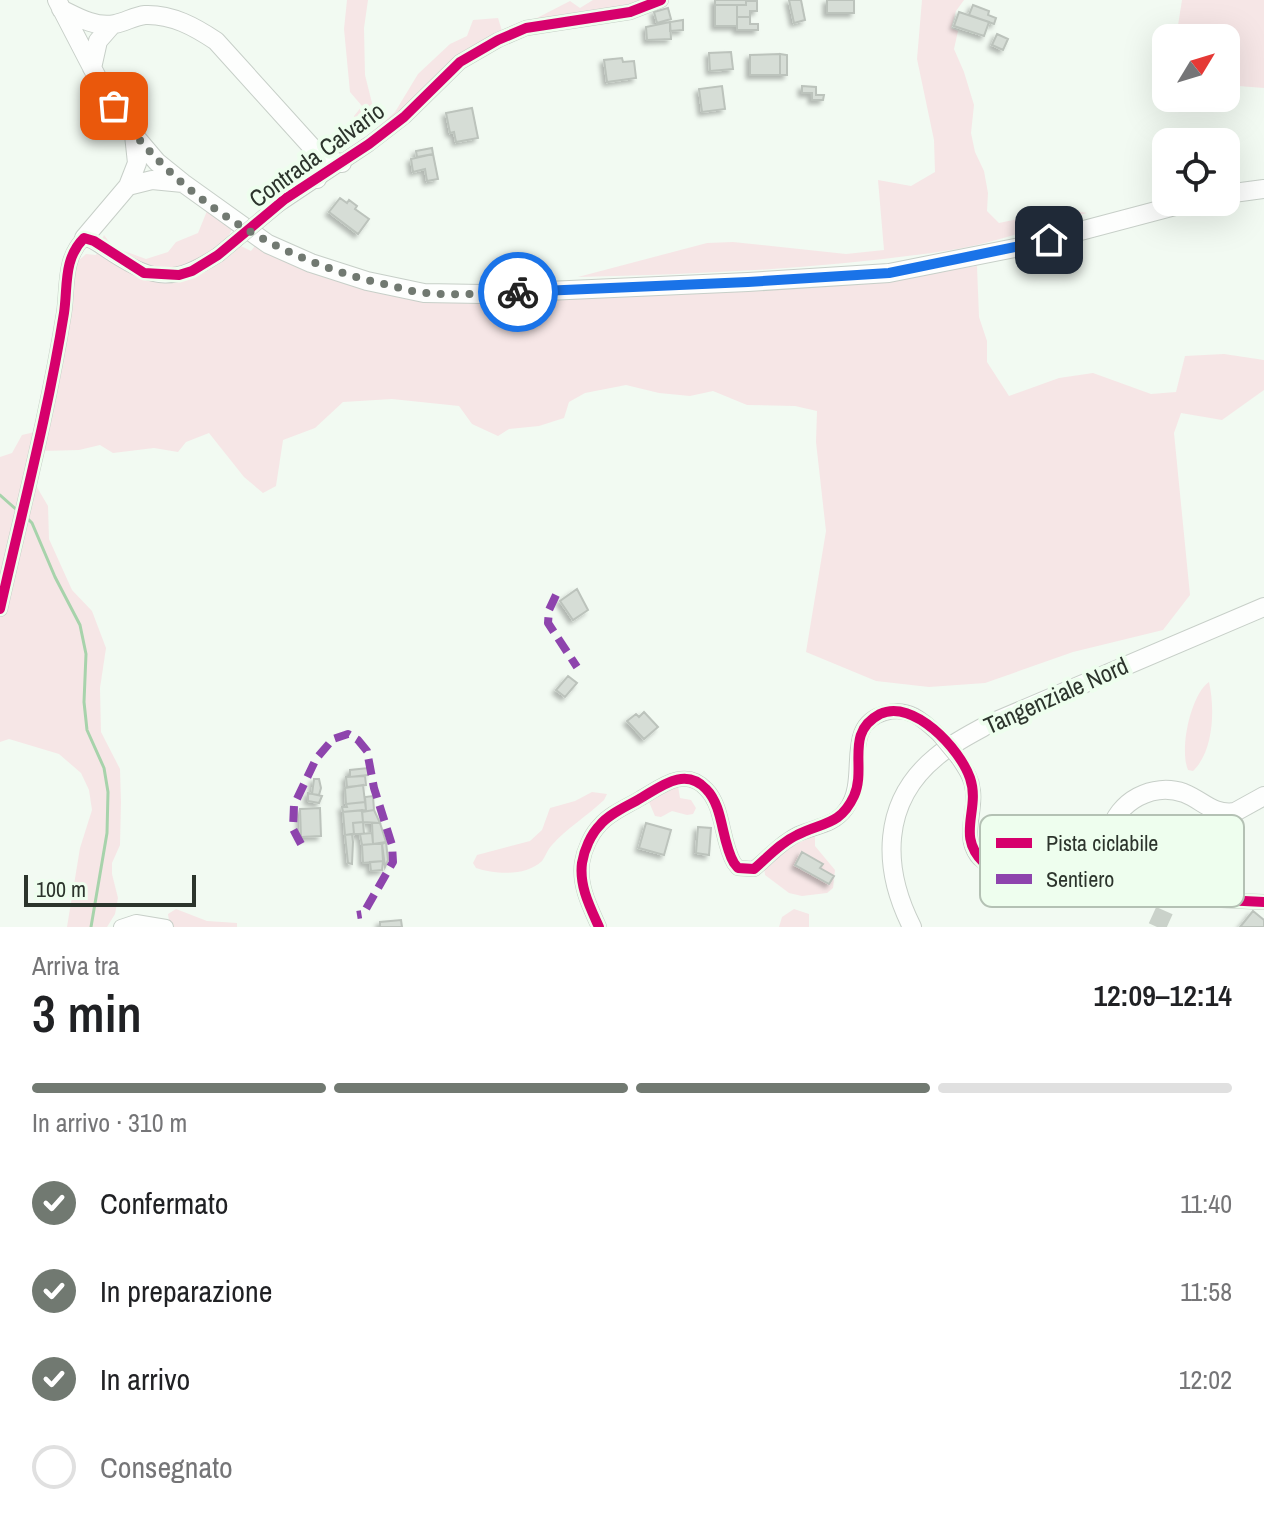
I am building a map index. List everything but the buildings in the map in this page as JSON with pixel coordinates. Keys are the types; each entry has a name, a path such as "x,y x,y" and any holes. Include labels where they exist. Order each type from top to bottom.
{"main road":[{"path":"59,4 85,21 112,25 144,15 176,20 197,28 216,41 319,155 342,163"},
{"path":"59,4 92,68 134,135 157,162 183,183 268,244 311,263 367,281 424,293 482,294 889,273 1020,247 1152,212"},
{"path":"92,68 98,41 112,25"},
{"path":"84,238 128,186 137,163 134,135"},
{"path":"317,179 321,166 319,155"},
{"path":"128,186 152,180 183,183"},
{"path":"1240,192 1264,189"},
{"name":"Tangenziale Nord","path":"912,927 894,882 892,834 898,808 911,784 934,758 955,742 989,724 1264,607"},
{"path":"1118,815 1127,804 1146,793 1167,790 1188,795 1206,808 1235,812"},
{"path":"1231,815 1264,796"},
{"path":"1206,808 1207,815"}],"street":[{"name":"Contrada Calvario","path":"84,238 94,241 144,273 179,275 192,271 218,255 278,205 404,117 460,62 498,40 526,28 630,12 661,0"},
{"path":"0,609 53,380 69,262 74,247 84,238"},
{"path":"599,927 582,881 582,864 586,848 600,824 667,781 688,779 707,789 713,799 729,856 738,868 754,869 779,846 797,835 830,824 846,809 857,788 856,746 868,723 881,713 898,710 922,719 958,758 970,776 974,793 969,826 971,844 980,856"},
{"path":"1244,900 1264,902"},
{"path":"121,927 136,922 166,927"}],"shaded area":[{"path":"347,0 368,0 364,28 365,75 376,119 357,130 354,116 362,106 350,92 344,29"},
{"path":"593,0 652,0 610,11 535,19 570,1 580,8"},
{"path":"922,0 964,0 956,11 951,28 958,31 954,49 974,105 971,133 984,171 987,211 999,223 1066,209 1087,213 985,243 858,262 765,270 578,277 707,243 733,242 846,254 884,250 878,180 911,186 935,172 934,140 917,59"},
{"path":"1182,0 1264,0 1264,88 1240,86 1240,24 1178,24"},
{"path":"498,18 503,34 405,112 362,141 395,112 418,74 450,44 467,36 473,20"},
{"path":"207,211 233,227 227,239 251,251 258,242 355,283 407,299 521,298 888,279 977,266 979,317 987,341 987,362 1009,396 1059,378 1093,373 1151,394 1176,392 1185,356 1224,354 1264,360 1264,390 1222,420 1181,413 1174,433 1190,595 1163,630 1073,652 985,683 929,687 876,681 806,652 826,531 816,442 817,411 795,406 747,405 713,391 690,396 626,385 585,393 569,402 564,418 539,426 509,429 498,436 472,424 459,406 392,399 343,402 315,428 283,440 276,486 263,493 244,477 209,433 186,442 178,452 154,448 113,453 100,445 79,450 43,451 73,272 78,261 86,254 96,255 104,235 113,247 146,259 168,252 176,242 198,233"},
{"path":"35,432 28,472 48,506 49,539 72,590 92,611 106,648 100,688 101,732 120,769 121,802 120,845 112,863 118,898 115,914 107,927 67,927 80,848 92,810 89,790 81,773 59,754 9,739 0,742 0,457 12,453 22,435"},
{"path":"1209,682 1212,716 1209,741 1200,762 1193,771 1188,770 1185,749 1188,723 1197,698"},
{"path":"678,786 680,798 691,800 696,808 693,814 672,811 661,817 655,816 649,802 654,795"},
{"path":"592,792 607,794 550,847 535,866 510,873 476,868 473,863 477,855 530,841 542,830 550,808"},
{"path":"815,836 815,846 835,870 833,888 827,893 802,896 789,893 765,875 764,867 786,848"},
{"path":"176,909 207,921 237,923 237,927 170,927 168,914"},
{"path":"794,909 809,914 809,927 779,927 782,917"}],"waterway":[{"path":"0,495 18,511"},
{"path":"27,518 80,625 86,654 84,702 87,730 104,768 108,792 107,833 91,927"}],"tunnel":[{"path":"1157,927 1166,907"}],"marked path":[{"path":"556,595 549,610 548,623 577,667"},
{"path":"301,844 293,829 294,805 316,759 333,739 348,734 367,751 374,788 392,845 393,862 363,914 357,915"}],"cycle path":[{"path":"0,609 50,388 64,313 69,264 84,238 94,241 144,273 179,275 192,271 218,255 285,199 404,117 460,62 498,40 526,28 630,12 661,0"},
{"path":"599,927 584,888 582,863 591,838 609,817 664,784 690,779 698,782 712,796 734,863 738,868 754,869 791,838 830,822 843,813 857,785 859,741 863,731 880,714 893,711 907,713 934,729 965,766 973,790 971,842 980,858"},
{"path":"1244,901 1264,902"}],"way so far":[{"path":"114,106 157,162 215,208 268,244 311,263 367,281 424,293 518,292"}],"route":[{"path":"518,292 889,273 1049,240"}]}
